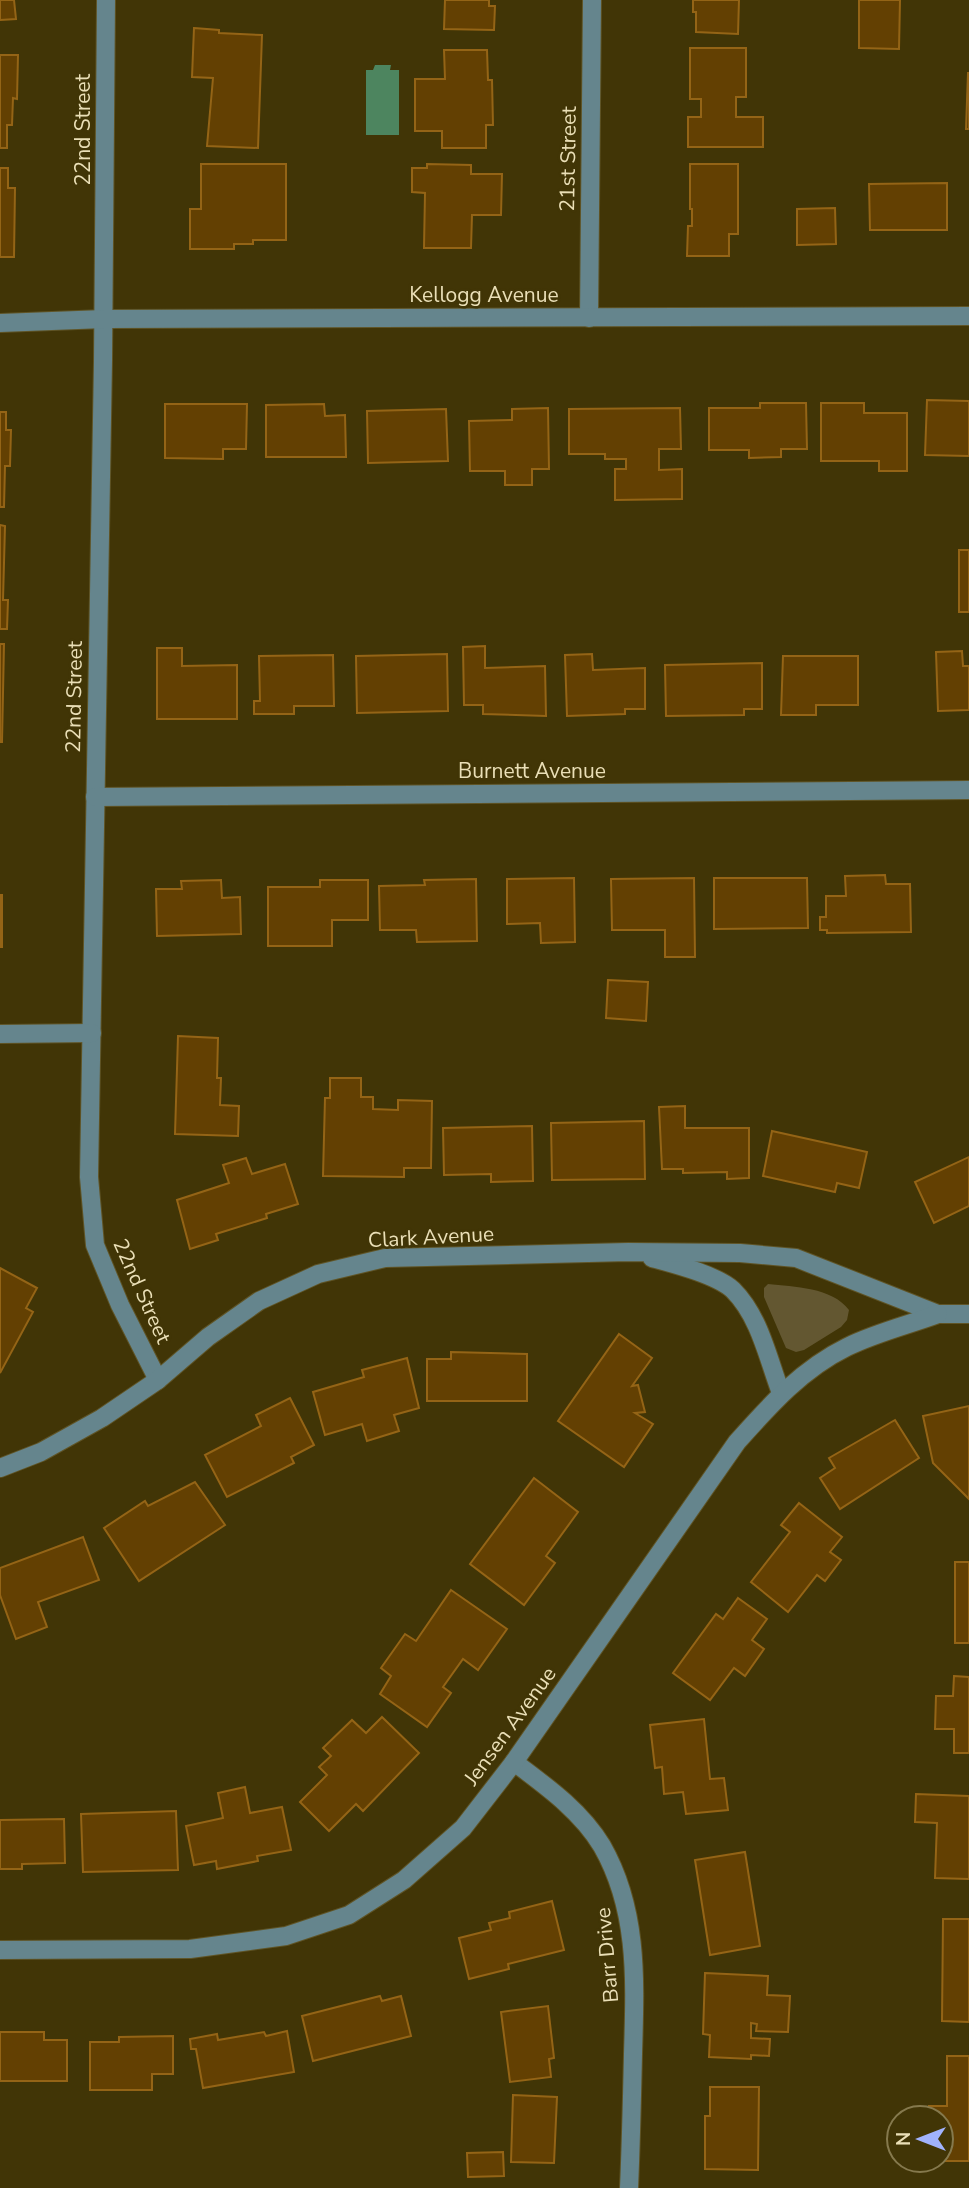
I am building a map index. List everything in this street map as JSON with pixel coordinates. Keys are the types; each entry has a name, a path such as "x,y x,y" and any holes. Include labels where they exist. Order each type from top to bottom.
{"street":[{"name":"22nd Street","path":"106,0 104,319 89,1177 95,1245 120,1306 158,1380"},
{"name":"21st Street","path":"589,318 592,0"},
{"name":"Kellogg Avenue","path":"0,323 104,319 969,316"},
{"name":"Burnett Avenue","path":"95,797 969,790"},
{"path":"0,1034 92,1033"},
{"name":"Clark Avenue","path":"628,1252 691,1269 732,1289 754,1319 780,1393"},
{"name":"Clark Avenue","path":"0,1468 41,1452 102,1418 158,1380 208,1337 259,1301 318,1274 385,1258 628,1252 740,1253 796,1258 938,1314 969,1314"},
{"name":"Jensen Avenue","path":"0,1950 190,1949 286,1936 349,1915 404,1880 463,1828 514,1762 737,1442 780,1393 813,1367 847,1346 938,1314"},
{"name":"Barr Drive","path":"514,1762 568,1804 601,1844 622,1886 632,1939 635,1992 629,2188"}],"shaded area":[{"path":"375,65 391,65 390,70 399,70 399,135 366,135 366,70 373,70"},
{"path":"768,1284 823,1292 842,1302 849,1310 847,1320 841,1327 804,1350 796,1352 786,1348 764,1297 764,1288"}],"building":[{"path":"0,0 14,0 16,19 0,20"},
{"path":"445,0 489,0 489,6 495,6 494,30 444,29"},
{"path":"693,0 739,0 738,34 696,32"},
{"path":"859,0 900,0 899,49 859,48"},
{"path":"194,28 219,30 219,33 262,35 258,148 207,146 213,78 192,77"},
{"path":"690,48 746,48 746,97 736,97 736,117 763,117 763,147 688,147 688,117 701,117 701,99 690,99"},
{"path":"444,50 487,50 488,80 492,80 493,125 486,125 486,148 442,148 442,131 415,131 415,79 445,79"},
{"path":"0,55 18,55 17,99 13,98 12,125 7,125 7,148 0,148"},
{"path":"968,73 969,129 966,129"},
{"path":"201,164 286,164 286,240 253,240 253,244 234,244 234,249 190,249 190,209 201,209"},
{"path":"427,164 471,165 471,174 502,174 501,215 472,215 471,248 424,248 425,193 412,192 412,168 427,168"},
{"path":"690,164 738,164 738,234 729,234 729,256 687,256 688,226 692,226"},
{"path":"0,168 8,168 8,188 15,188 14,257 0,257"},
{"path":"947,183 947,230 870,230 869,184"},
{"path":"835,208 836,244 797,245 797,209"},
{"path":"927,400 969,401 969,456 925,455"},
{"path":"760,403 806,403 807,449 781,449 781,457 749,458 749,450 709,450 709,408 760,408"},
{"path":"821,403 864,403 864,413 907,413 907,471 879,471 879,461 821,461"},
{"path":"165,404 247,404 246,449 223,449 223,459 165,458"},
{"path":"324,404 325,416 345,415 346,457 266,457 266,405"},
{"path":"548,408 549,469 532,469 532,485 505,485 505,471 470,471 469,421 512,420 512,409"},
{"path":"680,408 681,449 659,449 659,470 682,469 682,499 615,500 615,469 626,469 626,459 605,459 605,454 569,454 569,409"},
{"path":"446,409 448,461 368,463 367,411"},
{"path":"0,412 6,412 6,430 11,430 10,466 5,466 4,507 0,507"},
{"path":"0,525 5,526 3,600 8,600 7,629 0,629"},
{"path":"959,550 969,550 969,612 959,612"},
{"path":"0,644 4,644 2,742 0,742"},
{"path":"485,646 485,668 545,666 546,716 483,714 483,705 464,705 463,647"},
{"path":"157,648 182,648 182,666 237,665 237,719 157,719"},
{"path":"962,651 963,666 969,666 969,710 938,711 936,652"},
{"path":"447,654 448,711 357,713 356,656"},
{"path":"592,654 593,670 645,668 645,709 625,709 625,714 567,716 565,655"},
{"path":"333,655 334,706 294,706 294,714 254,714 254,701 260,701 259,656"},
{"path":"783,656 858,656 858,705 816,705 816,715 781,715"},
{"path":"762,663 762,709 744,709 744,715 666,716 665,665"},
{"path":"885,875 886,884 910,884 911,932 827,933 827,930 820,930 820,917 826,917 826,896 846,896 845,876"},
{"path":"574,878 575,942 541,943 540,923 507,924 507,879"},
{"path":"694,878 695,957 665,957 665,930 612,930 611,879"},
{"path":"714,878 807,878 808,928 714,929"},
{"path":"476,879 477,941 417,942 416,930 380,930 379,886 425,885 424,880"},
{"path":"221,880 222,898 240,897 241,934 157,936 156,889 182,889 181,881"},
{"path":"320,880 368,880 368,920 332,920 332,946 268,946 268,887 320,887"},
{"path":"2,895 2,947 0,947"},
{"path":"608,980 648,982 646,1021 606,1018"},
{"path":"178,1036 218,1038 217,1078 221,1078 220,1105 239,1106 238,1136 175,1134"},
{"path":"330,1078 361,1078 361,1097 373,1097 373,1109 398,1110 398,1100 432,1101 431,1168 404,1168 404,1177 323,1176 325,1098 330,1098"},
{"path":"685,1106 685,1128 749,1128 749,1178 727,1179 727,1172 683,1173 683,1169 662,1169 659,1107"},
{"path":"644,1121 645,1179 552,1180 551,1123"},
{"path":"532,1126 533,1181 491,1182 491,1174 444,1175 443,1128"},
{"path":"772,1131 867,1152 859,1188 837,1183 835,1192 763,1176"},
{"path":"969,1157 969,1206 934,1223 915,1182"},
{"path":"246,1158 252,1174 285,1164 298,1204 266,1214 267,1218 216,1234 218,1240 190,1249 177,1200 229,1183 223,1165"},
{"path":"0,1268 37,1288 26,1308 33,1312 0,1373"},
{"path":"619,1334 652,1358 632,1386 638,1385 645,1412 635,1413 653,1424 624,1467 558,1421"},
{"path":"451,1352 527,1354 527,1401 427,1401 427,1359 451,1359"},
{"path":"407,1358 419,1408 394,1415 399,1431 367,1441 362,1424 325,1435 313,1392 364,1377 362,1370"},
{"path":"290,1398 314,1445 291,1457 294,1463 227,1497 205,1455 261,1426 256,1415"},
{"path":"969,1406 969,1499 933,1463 923,1416"},
{"path":"895,1420 919,1458 840,1509 820,1478 835,1468 829,1458"},
{"path":"534,1478 578,1512 546,1556 555,1563 524,1605 470,1564"},
{"path":"195,1482 225,1525 139,1581 104,1528 145,1501 148,1506"},
{"path":"799,1503 842,1537 830,1552 841,1560 825,1581 817,1575 788,1612 751,1582 790,1532 781,1525"},
{"path":"83,1537 99,1580 38,1602 47,1627 16,1639 0,1595 0,1568"},
{"path":"955,1562 969,1562 969,1643 955,1643"},
{"path":"451,1590 507,1629 478,1670 463,1659 443,1687 451,1693 427,1727 380,1694 391,1676 381,1668 405,1634 416,1641"},
{"path":"738,1598 767,1619 752,1640 764,1649 745,1676 734,1668 710,1700 673,1673 716,1614 723,1619"},
{"path":"954,1676 969,1677 969,1753 954,1753 954,1729 935,1729 936,1696 953,1696"},
{"path":"382,1717 419,1753 363,1811 356,1804 329,1831 300,1802 327,1775 319,1767 331,1756 323,1748 352,1720 366,1733"},
{"path":"704,1719 710,1779 724,1778 728,1810 686,1814 683,1792 664,1794 662,1767 655,1768 650,1725"},
{"path":"245,1787 250,1813 282,1807 291,1850 257,1856 258,1861 217,1869 216,1861 194,1865 186,1826 223,1818 218,1793"},
{"path":"916,1794 969,1796 969,1879 935,1878 937,1823 915,1822"},
{"path":"176,1811 178,1870 83,1872 81,1814"},
{"path":"64,1819 65,1863 22,1864 22,1869 0,1869 0,1820"},
{"path":"745,1852 760,1946 710,1955 695,1860"},
{"path":"552,1901 564,1950 508,1964 509,1969 469,1979 459,1938 491,1930 489,1923 510,1918 509,1912"},
{"path":"943,1919 969,1919 969,2022 942,2021"},
{"path":"705,1973 768,1976 767,1995 790,1996 788,2032 756,2031 757,2024 751,2023 751,2038 770,2039 769,2056 751,2055 751,2059 709,2057 710,2035 703,2034"},
{"path":"380,1996 382,2001 401,1996 411,2036 313,2061 302,2016"},
{"path":"548,2006 554,2058 549,2059 551,2077 510,2082 501,2012"},
{"path":"287,2031 294,2072 203,2088 196,2049 191,2049 190,2039 217,2034 218,2040 264,2032 266,2036"},
{"path":"0,2032 44,2032 44,2040 67,2040 67,2081 0,2081"},
{"path":"173,2036 173,2074 152,2074 152,2090 90,2090 90,2042 119,2042 119,2037"},
{"path":"947,2056 969,2056 969,2161 955,2161 955,2104 947,2104"},
{"path":"710,2087 759,2087 758,2170 705,2169 705,2116 710,2116"},
{"path":"513,2095 557,2097 554,2163 511,2162"},
{"path":"503,2152 504,2176 468,2177 467,2153"}]}
